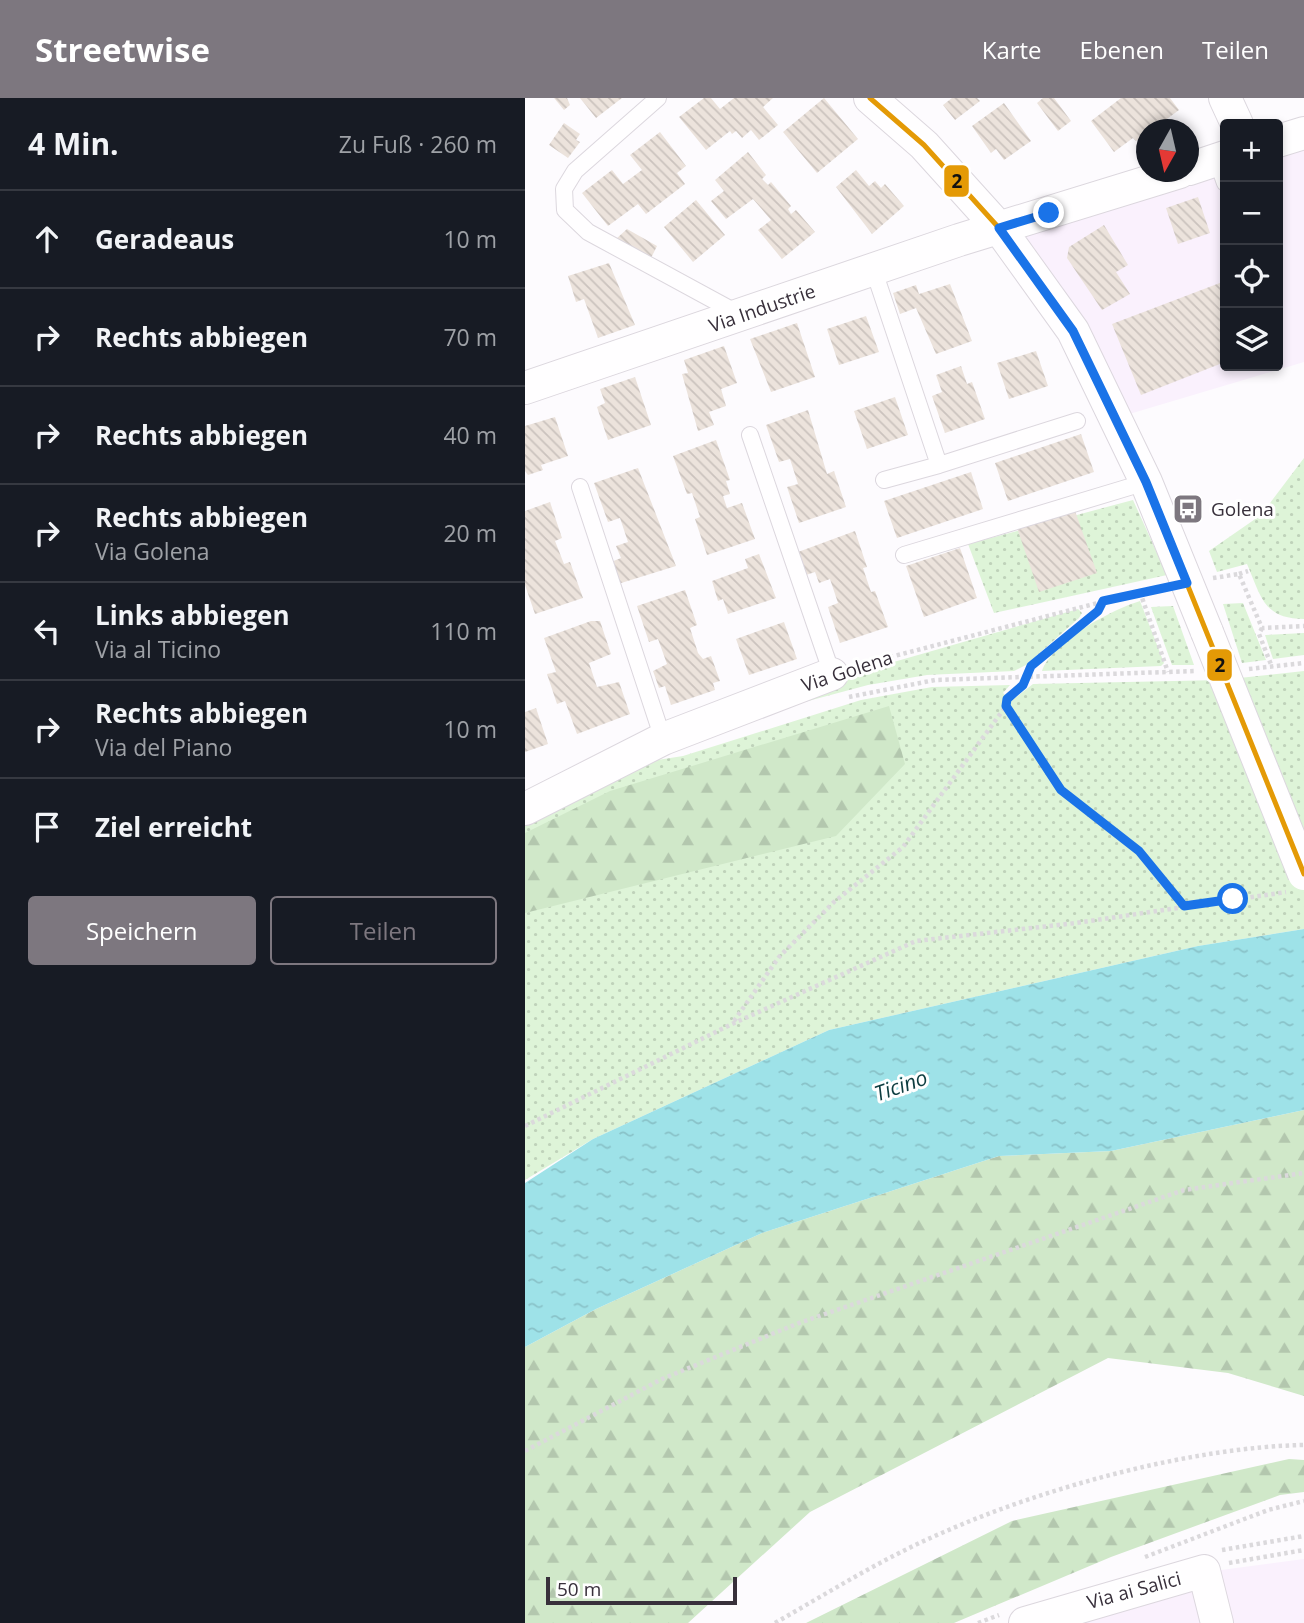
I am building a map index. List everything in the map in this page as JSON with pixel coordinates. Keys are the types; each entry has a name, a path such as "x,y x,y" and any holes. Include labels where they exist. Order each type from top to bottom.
{"street":[{"path":"870,98 924,145 999,228 1073,331 1146,482 1207,632 1298,882"},
{"path":"1225,98 1235,119"},
{"path":"1283,139 1304,133"},
{"name":"Via Industrie","path":"525,388 999,228 1148,182"},
{"name":"Via Golena","path":"525,809 663,739 839,686"},
{"path":"1203,1571 1217,1623"},
{"name":"Via ai Salici","path":"1025,1623 1203,1571"}],"lane":[{"path":"658,98 575,171 564,189 565,210 587,232 741,315"},
{"path":"874,271 939,465"},
{"path":"884,480 1077,421"},
{"path":"751,435 839,686"},
{"path":"904,555 1146,482"},
{"path":"580,487 663,739"}],"path":[{"name":"Via Golena","path":"839,686 1103,601 1248,572"},
{"path":"1240,574 1262,628 1259,634 1272,667"},
{"path":"839,686 1168,672 1140,592"},
{"path":"732,1024 779,957 834,902 903,847 1006,706 1007,699 1023,685 1031,666 1098,611 1103,601"},
{"path":"1262,628 1304,626"},
{"path":"1006,706 1061,790 1139,851 1184,906"},
{"path":"525,1126 732,1024 916,941 1076,923 1184,906 1298,882"},
{"path":"525,1451 662,1379 799,1322 1184,1190 1304,1173"},
{"path":"775,1623 876,1565 992,1511 1125,1472 1221,1452 1304,1445"},
{"path":"1140,1559 1256,1514 1304,1501"},
{"path":"1203,1571 1217,1565 1304,1550"}],"shaded area":[{"path":"1304,136 1304,362 1283,368 1283,182 1283,142"},
{"path":"1220,159 1220,371 1274,371 1116,418 999,228 1145,182 1199,182 1199,165"},
{"path":"1304,1559 1304,1623 1062,1623 1221,1570"}],"green space":[{"path":"1304,458 1304,619 1290,618 1272,610 1260,595 1247,564 1217,572 1209,551 1261,515"},
{"path":"1133,500 1167,575 994,613 968,544"},
{"path":"1140,601 1164,663 1161,666 1042,671 1058,649 1084,628"},
{"path":"1243,603 1266,660 1242,663 1223,604"},
{"path":"1173,606 1194,665 1172,665 1151,607"},
{"path":"1078,609 1082,613 1079,618 1026,665 1014,671 927,675 868,685 782,708 838,678"},
{"path":"1304,633 1304,655 1273,659 1265,635"},
{"path":"1304,671 1304,929 1198,946 829,1030 593,1139 525,1180 525,818 638,763 683,756 861,700 932,687 1010,685 1003,693 1011,701 1033,684 1221,680"},
{"path":"889,706 905,764 836,836 525,913 525,833 610,791"},
{"path":"1304,1110 1304,1396 1228,1373 1108,1358 810,1512 688,1623 525,1623 525,1347 596,1309 762,1233 999,1156 1111,1151"},
{"path":"1289,1459 1304,1460 1304,1492 1280,1495 1111,1557 954,1623 806,1623 1012,1521"}],"water":[{"name":"Ticino","path":"1304,929 1304,1110 1111,1151 999,1156 762,1233 596,1309 525,1347 525,1183 593,1139 829,1030 1198,946"}],"building":[{"path":"554,98 567,98 570,105 564,110"},
{"path":"580,98 622,98 596,118"},
{"path":"704,98 711,98 720,109 734,98 773,98 763,107 778,125 759,140 751,130 742,138 736,131 732,134 730,131 706,150 679,117"},
{"path":"824,98 858,139 817,173 783,132"},
{"path":"952,98 977,98 980,101 955,120 943,105"},
{"path":"1043,98 1054,98 1071,121 1058,131 1037,103"},
{"path":"1121,98 1170,98 1179,110 1167,119 1136,119 1136,141 1133,138 1114,152 1091,121"},
{"path":"1004,103 1031,141 1004,160 996,149 991,153 972,126"},
{"path":"564,123 580,134 576,140 580,142 568,158 549,145"},
{"path":"660,132 686,166 677,173 685,184 646,214 638,204 608,226 582,193 612,170 623,184 642,170 630,155"},
{"path":"748,152 766,175 762,179 768,185 771,182 791,206 788,209 791,214 796,210 815,232 782,259 758,230 771,220 753,199 726,219 711,201 724,191 715,180"},
{"path":"856,170 869,186 875,181 881,188 885,184 904,206 872,234 836,187"},
{"path":"1198,197 1210,233 1178,244 1166,208"},
{"path":"696,200 725,235 693,262 664,227"},
{"path":"1104,225 1128,265 1116,272 1130,294 1102,310 1067,258 1069,247"},
{"path":"627,229 657,246 651,258 616,239"},
{"path":"609,263 635,325 598,338 584,299 576,302 568,276"},
{"path":"1220,283 1220,364 1141,395 1112,324"},
{"path":"950,284 972,341 936,354 916,308 900,314 893,293 916,285 919,294"},
{"path":"866,316 879,352 839,365 827,329"},
{"path":"797,323 815,377 771,392 750,339"},
{"path":"724,346 737,383 721,389 726,406 709,412 714,425 698,431 682,374 688,373 684,360"},
{"path":"1036,351 1048,386 1009,399 997,363"},
{"path":"961,366 967,384 972,382 985,419 945,433 932,396 942,392 936,375"},
{"path":"635,377 651,425 608,440 597,407 605,403 600,389"},
{"path":"895,397 908,435 867,449 854,411"},
{"path":"808,410 827,474 834,471 846,507 799,523 787,487 798,484 790,459 779,462 766,425"},
{"path":"555,417 568,456 541,465 543,470 528,475 525,471 525,426"},
{"path":"1081,434 1094,472 1008,501 995,463"},
{"path":"716,440 730,480 726,481 730,494 723,496 727,508 742,503 755,539 707,555 695,519 700,517 692,493 687,494 673,456"},
{"path":"638,468 676,566 618,584 611,562 621,558 616,546 628,542 620,518 608,522 594,483"},
{"path":"971,472 983,509 897,538 884,501"},
{"path":"550,502 562,538 555,541 564,564 570,562 583,598 535,614 525,585 525,511"},
{"path":"1074,508 1097,573 1039,592 1017,528"},
{"path":"855,531 867,567 863,568 871,592 875,591 888,627 840,643 828,607 838,603 830,579 819,583 815,572 806,575 798,552"},
{"path":"960,548 977,598 924,617 906,566"},
{"path":"759,554 776,598 728,614 723,599 718,601 712,581 748,568 745,559"},
{"path":"685,590 697,625 690,628 698,653 703,659 711,656 720,681 713,683 715,690 671,705 665,686 659,688 653,671 667,664 658,639 649,642 637,606"},
{"path":"591,621 600,621 611,654 589,663 597,687 619,682 630,714 577,734 565,701 557,704 547,674 556,672 544,638"},
{"path":"784,622 797,659 749,675 736,639"},
{"path":"536,708 548,744 525,752 525,712"}],"transit line":[{"name":"2","path":"870,98 924,145 999,228 1073,331 1146,482 1304,874"}],"place":[{"name":"Golena","path":"1188,509"}],"route":[{"path":"1049,213 999,228 1073,331 1146,482 1187,583 1103,601 1098,611 1031,666 1023,685 1007,699 1006,706 1061,790 1139,851 1184,906 1233,899"}]}
